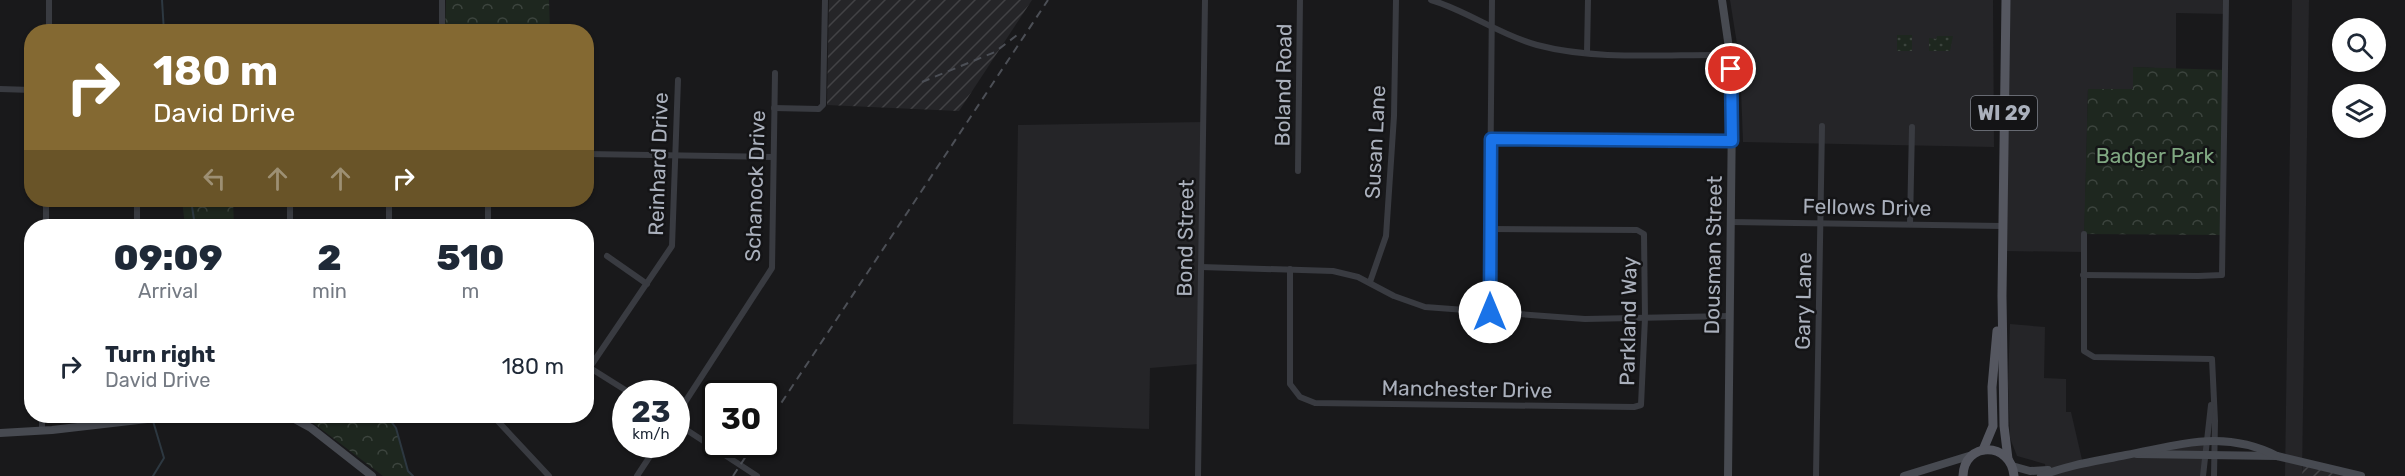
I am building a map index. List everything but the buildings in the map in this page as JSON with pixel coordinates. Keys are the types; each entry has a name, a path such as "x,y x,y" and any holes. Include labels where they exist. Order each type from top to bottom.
{"main road":[{"name":"WI 29","path":"2006,0 2002,296 2004,426 2011,467"},
{"name":"WI 29","path":"1983,450 1993,426 1992,387 2002,296"},
{"path":"1963,476 1966,462 1972,455 1983,450 1997,451 2011,467"}],"street":[{"path":"49,0 49,24"},
{"path":"442,0 442,24"},
{"path":"774,108 819,109 823,105 825,0"},
{"name":"Bond Street","path":"1198,476 1205,0"},
{"name":"Boland Road","path":"1298,171 1300,0"},
{"name":"Susan Lane","path":"1370,282 1386,236 1394,116 1396,0"},
{"path":"1431,0 1462,11 1492,27 1537,45 1587,53 1730,55"},
{"path":"1490,312 1492,0"},
{"path":"1587,53 1588,0"},
{"name":"Dousman Street","path":"1722,0 1730,55 1732,141 1728,476"},
{"path":"2083,275 2198,276 2222,274 2226,0"},
{"name":"Schanock Drive","path":"690,394 772,268 775,73"},
{"name":"Reinhard Drive","path":"594,358 672,246 678,80"},
{"path":"0,89 24,90"},
{"name":"Gary Lane","path":"1816,476 1822,126"},
{"path":"1911,127 1911,224"},
{"path":"1491,139 1732,141"},
{"path":"594,154 772,157"},
{"name":"Fellows Drive","path":"1731,222 2002,226"},
{"name":"Parkland Way","path":"1490,229 1642,232 1646,238 1643,394 1641,405 1634,407"},
{"path":"2084,234 2083,348 2087,355 2094,357 2212,359 2211,440 2214,476"},
{"path":"607,256 646,284"},
{"path":"1201,267 1334,271 1370,282 1394,296 1425,307 1585,319 1730,316"},
{"name":"Manchester Drive","path":"1290,269 1290,384 1300,398 1315,403 1634,407"},
{"path":"594,370 612,381"},
{"path":"42,423 42,431"},
{"path":"0,433 42,431 107,423"},
{"path":"302,423 372,476"},
{"path":"500,423 549,476"},
{"path":"690,432 757,476"},
{"path":"2203,476 2204,454 2211,440"},
{"path":"2041,476 2158,447 2211,440 2262,449 2277,456 2361,476"},
{"path":"2133,454 2277,456"},
{"path":"1904,476 1972,455"},
{"path":"637,476 649,458"},
{"path":"2011,467 2030,471 2058,470"}],"shaded area":[{"path":"829,0 1032,0 959,111 827,105"},
{"path":"1730,0 1993,0 1994,147 1743,142 1740,63"},
{"path":"2006,0 2226,0 2226,14 2176,13 2176,69 2134,67 2133,89 2088,90 2084,252 2002,251"},
{"path":"2292,0 2309,0 2302,476 2285,476"},
{"path":"1203,122 1199,364 1150,368 1149,429 1013,424 1018,125"},
{"path":"2010,324 2045,327 2044,378 2066,379 2066,412 2071,412 2083,464 2207,440 2203,476 2041,476 2046,474 2045,464 2017,456 2010,438 2008,383"},
{"path":"2303,462 2361,476 2302,476"}],"green space":[{"path":"446,0 549,0 550,24 445,24"},
{"path":"1897,35 1912,35 1912,51 1897,51"},
{"path":"1937,36 1953,36 1950,51 1929,51 1929,38 1936,39"},
{"name":"Badger Park","path":"2133,67 2225,70 2223,235 2084,234 2088,89 2133,89"},
{"path":"183,207 233,207 234,219 184,219"},
{"path":"313,423 392,423 396,428 408,471 413,476 383,476"}],"waterway":[{"path":"162,0 164,24"},
{"path":"192,207 194,219"},
{"path":"153,476 164,458 154,423"},
{"path":"392,423 396,428 408,471 413,476"}],"railway":[{"path":"780,405 1048,0"},
{"path":"922,82 995,52 1021,32"},
{"path":"733,476 745,458"}],"route":[{"path":"1490,312 1491,139 1586,142 1732,141 1731,69"}]}
